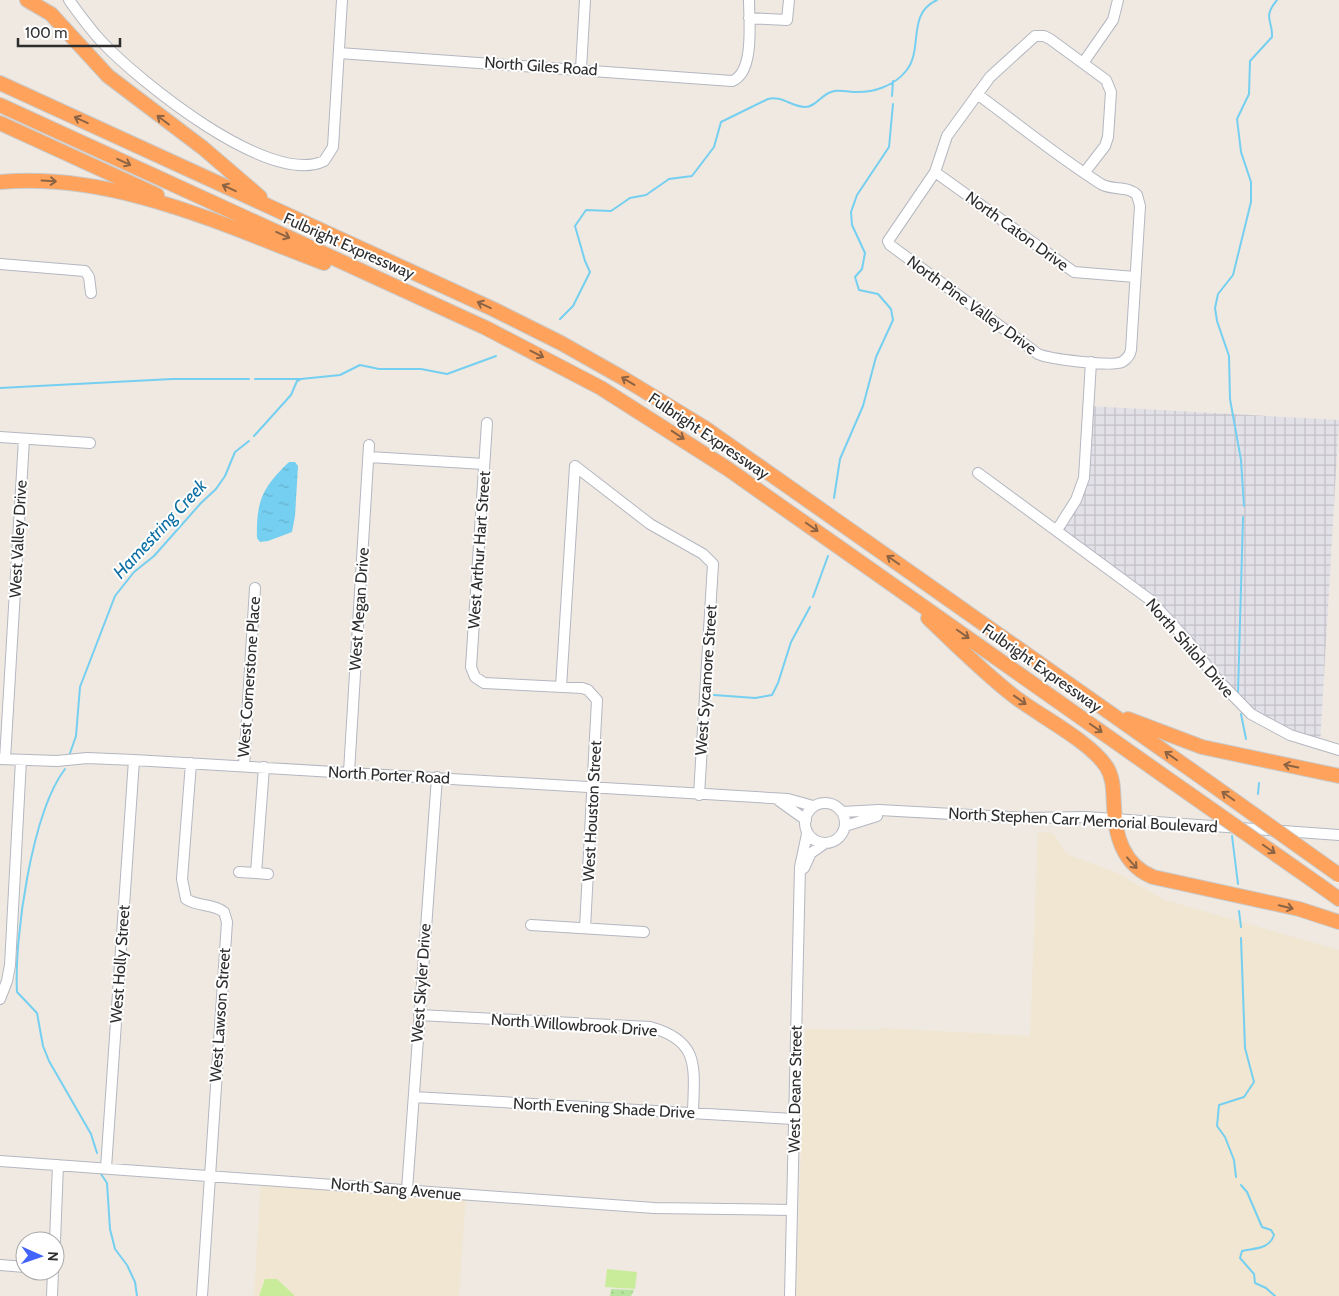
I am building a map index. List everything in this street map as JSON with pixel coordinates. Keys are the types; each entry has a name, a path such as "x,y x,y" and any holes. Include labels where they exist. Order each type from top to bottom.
{"highway":[{"path":"27,0 50,14 108,76 203,148 273,208"},
{"name":"Fulbright Expressway","path":"0,83 493,309 561,343 640,388 745,456 1339,875"},
{"name":"Fulbright Expressway","path":"0,105 430,302 554,362 648,416 728,469 1339,899"},
{"path":"0,123 200,217"},
{"path":"0,182 51,180 93,186 133,195 200,217 430,302"},
{"path":"895,586 982,670 1015,697 1098,756 1112,778 1115,818 1124,853 1131,864 1144,874 1299,909 1339,922"},
{"path":"1100,707 1180,740 1202,747 1339,776"}],"street":[{"path":"69,0 101,41 172,104 264,157 296,166 311,166 324,161 329,156 335,137 342,0"},
{"path":"581,69 585,0"},
{"path":"749,0 749,18 788,20 789,0"},
{"path":"1083,63 1113,20 1118,0"},
{"name":"North Giles Road","path":"339,52 728,81 741,76 748,60 749,18"},
{"path":"935,172 947,136 990,76 1032,38 1040,35 1050,39 1106,80 1111,92 1107,142 1085,172"},
{"path":"977,94 1103,185 1127,189 1137,195 1140,206 1135,277"},
{"name":"North Pine Valley Drive","path":"935,172 888,241 890,245 1038,354 1051,359 1116,364 1130,356 1135,277"},
{"name":"North Caton Drive","path":"935,172 1074,272 1135,277"},
{"path":"0,264 85,270 89,277 91,294"},
{"path":"1057,530 1076,500 1084,478 1091,362"},
{"name":"West Arthur Hart Street","path":"487,423 471,667 475,677 484,683 561,687"},
{"path":"0,437 90,443"},
{"name":"West Valley Drive","path":"3,759 24,439"},
{"name":"West Megan Drive","path":"349,772 369,445"},
{"path":"369,456 484,464"},
{"name":"West Sycamore Street","path":"561,687 575,466 650,524 703,554 713,564 699,795"},
{"name":"North Shiloh Drive","path":"978,473 1149,599 1188,640 1216,678 1251,714 1290,735 1339,750"},
{"name":"West Cornerstone Place","path":"244,766 254,588"},
{"name":"West Houston Street","path":"561,687 582,688 593,694 598,706 585,928"},
{"name":"North Porter Road","path":"3,759 57,761 100,758 437,777 777,800 788,799 813,806"},
{"path":"0,999 10,966 21,760"},
{"name":"West Holly Street","path":"106,1168 134,760"},
{"name":"West Lawson Street","path":"191,763 182,879 183,889 186,899 194,904 217,906 224,912 227,922 202,1296"},
{"path":"256,873 264,767"},
{"name":"West Skyler Drive","path":"407,1190 437,777"},
{"path":"777,800 806,820"},
{"path":"831,804 842,812 845,826 841,836 836,841 824,844 807,834 806,820 813,806 831,804"},
{"name":"North Stephen Carr Memorial Boulevard","path":"845,826 886,811"},
{"name":"North Stephen Carr Memorial Boulevard","path":"842,812 886,811 1026,818 1086,816 1339,835"},
{"name":"West Deane Street","path":"790,1296 799,881 807,834"},
{"name":"West Deane Street","path":"799,881 811,853 824,844"},
{"path":"239,872 268,874"},
{"path":"531,925 644,932"},
{"name":"North Willowbrook Drive","path":"419,1015 650,1027 670,1033 686,1047 694,1068 693,1113"},
{"name":"North Evening Shade Drive","path":"414,1097 794,1119"},
{"name":"North Sang Avenue","path":"0,1161 662,1209 792,1210"},
{"path":"55,1231 58,1165"},
{"path":"0,1265 15,1266"},
{"path":"52,1296 53,1281"}],"shaded area":[{"path":"1089,406 1339,420 1320,745 1251,714 1177,628 1057,530 1076,500"},
{"path":"1038,832 1053,833 1067,854 1115,872 1165,900 1339,950 1339,1296 796,1296 805,1029 880,1030 881,1028 1030,1036"},
{"path":"261,1179 466,1195 459,1296 254,1296"}],"green space":[{"path":"607,1269 637,1272 635,1289 605,1287"},
{"path":"265,1279 277,1279 295,1296 259,1296"},
{"path":"611,1289 634,1290 631,1296 610,1296"}],"water":[{"path":"289,462 295,462 298,466 295,516 292,532 260,542 257,538 257,525 263,495 273,479"}],"waterway":[{"name":"Hamestring Creek","path":"560,319 573,306 590,272 575,226 586,210 611,211 630,198 646,195 669,179 692,176 714,147 721,122 768,99 773,98 805,107 812,105 834,91 876,90 895,81 906,71 911,62 918,23 922,14 928,6 937,0"},
{"path":"1244,506 1241,460 1230,399 1229,356 1217,321 1215,308 1218,294 1233,275 1251,202 1251,182 1241,152 1237,119 1249,94 1250,61 1272,37 1269,15 1277,0"},
{"path":"892,96 893,81"},
{"path":"834,498 840,459 863,406 876,357 893,320 891,309 878,294 859,290 855,277 862,269 865,253 852,225 851,212 857,195 889,147 893,104"},
{"name":"Hamestring Creek","path":"254,436 291,395 297,381 301,379 340,375 360,365 379,369 421,369 447,374 496,356"},
{"path":"0,388 172,379 249,379"},
{"path":"255,379 300,379"},
{"name":"Hamestring Creek","path":"69,756 76,736 80,687 115,596 134,572 154,556 201,503 216,489 225,476 235,452 249,441"},
{"path":"1238,693 1243,517"},
{"path":"813,597 828,556"},
{"path":"714,695 755,698 772,695 778,683 791,642 810,607"},
{"path":"1241,714 1246,739"},
{"name":"Hamestring Creek","path":"65,769 53,789 43,814 28,876 19,940 17,992 37,1013 43,1046 49,1061 91,1134 97,1153"},
{"path":"1258,794 1259,783"},
{"path":"1232,836 1238,884"},
{"path":"1239,911 1241,927"},
{"path":"1236,1177 1234,1160 1225,1137 1217,1126 1219,1105 1244,1097 1254,1082 1245,1048 1241,938"},
{"name":"Hamestring Creek","path":"101,1174 107,1183 110,1229 115,1249 127,1265 135,1282 137,1296"},
{"path":"1241,1185 1247,1192 1262,1227 1271,1230 1274,1235 1272,1240 1265,1246 1242,1251 1240,1258 1254,1274 1255,1283 1266,1288 1275,1296"}]}
